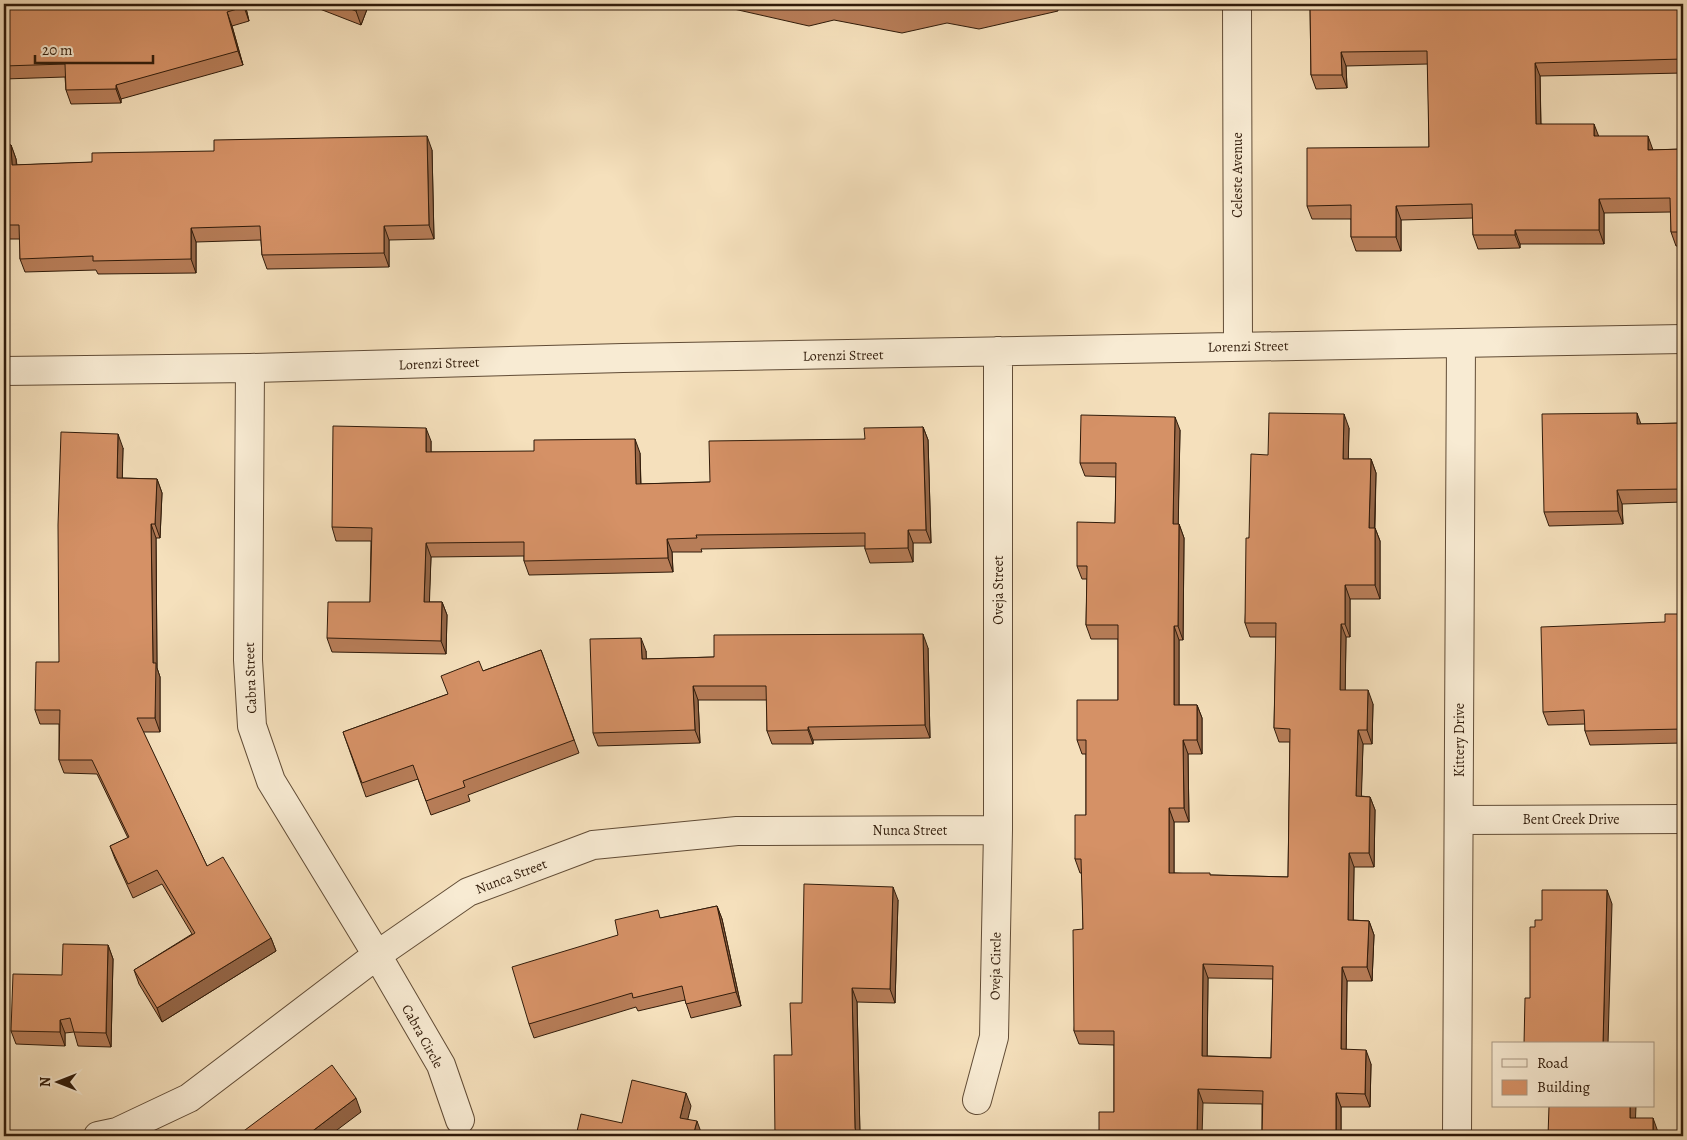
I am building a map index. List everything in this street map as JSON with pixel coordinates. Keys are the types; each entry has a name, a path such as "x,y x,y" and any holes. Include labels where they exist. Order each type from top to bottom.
{"street":[{"name":"Celeste Avenue","path":"1237,4 1238,346"},
{"name":"Lorenzi Street","path":"4,371 250,368 623,358 1683,339"},
{"name":"Kittery Drive","path":"1457,1136 1461,343"},
{"name":"Oveja Street","path":"998,351 998,830"},
{"name":"Cabra Street","path":"250,368 248,660 252,726 271,781 377,955"},
{"name":"Bent Creek Drive","path":"1459,820 1683,819"},
{"name":"Nunca Street","path":"98,1136 118,1132 188,1098 377,955 468,892 593,845 737,831 998,830"},
{"name":"Oveja Circle","path":"977,1100 994,1037 998,830"},
{"name":"Cabra Circle","path":"377,955 441,1064 460,1120"}],"building":[{"path":"4,4 243,4 244,7 227,12 238,51 116,85 116,89 66,90 65,64 4,66"},
{"path":"337,4 359,4 356,11"},
{"path":"868,4 913,4 893,9"},
{"path":"1310,4 1683,4 1683,59 1535,63 1536,124 1594,124 1594,136 1648,136 1648,150 1683,149 1683,232 1671,232 1670,198 1599,199 1599,230 1515,230 1515,235 1473,235 1472,204 1396,206 1396,237 1351,237 1351,205 1307,206 1307,148 1429,147 1427,51 1341,52 1342,75 1311,75"},
{"path":"427,136 429,225 384,226 384,253 262,255 260,226 191,228 191,259 93,261 93,256 20,259 19,225 4,225 4,145 11,145 12,165 92,162 92,153 214,151 214,140"},
{"path":"1269,413 1344,414 1343,459 1371,459 1369,528 1375,528 1375,585 1345,585 1345,624 1341,624 1340,690 1368,690 1367,730 1358,730 1356,796 1370,797 1369,853 1349,853 1348,920 1369,921 1367,967 1342,967 1341,1049 1366,1050 1365,1094 1336,1093 1336,1136 1262,1136 1263,1091 1198,1089 1197,1136 1099,1136 1099,1112 1114,1112 1114,1031 1074,1031 1073,930 1083,929 1081,859 1075,859 1075,815 1086,815 1086,740 1077,740 1077,700 1118,700 1118,625 1086,625 1087,566 1077,566 1077,522 1115,523 1116,463 1080,463 1081,415 1175,417 1173,524 1179,524 1178,626 1174,626 1174,705 1197,705 1197,740 1183,740 1184,808 1169,808 1169,873 1288,877 1290,729 1274,728 1276,623 1245,623 1246,538 1249,538 1251,454 1268,455","holes":["1203,964 1273,966 1271,1058 1202,1056"]},
{"path":"1637,413 1637,424 1683,423 1683,489 1617,490 1618,511 1544,512 1542,414"},
{"path":"333,426 426,428 426,452 534,451 534,440 635,439 636,484 710,482 709,441 865,439 864,428 923,427 926,530 908,530 908,548 865,549 865,533 696,535 697,538 667,539 668,558 524,561 524,542 426,543 424,602 442,602 441,641 327,638 328,602 370,602 372,528 332,527"},
{"path":"61,432 118,434 117,478 157,479 155,524 151,524 153,663 156,663 155,718 137,718 207,866 223,857 271,938 157,1008 134,970 195,933 157,870 128,884 110,846 129,837 92,760 59,760 60,710 35,710 36,662 59,662 58,525"},
{"path":"1665,614 1683,614 1683,729 1585,731 1584,710 1543,712 1541,627 1665,622"},
{"path":"923,634 925,725 808,727 808,730 767,731 766,686 693,686 695,730 593,733 590,639 641,638 642,659 714,657 714,635"},
{"path":"541,650 574,740 463,781 465,787 426,801 413,765 362,783 343,732 448,694 441,676 479,661 483,671"},
{"path":"804,884 893,887 890,989 852,988 855,1128 857,1136 775,1136 774,1055 792,1055 790,1003 802,1003"},
{"path":"1542,890 1607,890 1603,1042 1524,1042 1525,998 1530,998 1530,927 1535,927 1535,920 1542,920"},
{"path":"717,906 736,992 686,1004 682,986 633,998 632,993 529,1024 512,967 618,935 615,920 658,910 660,918"},
{"path":"63,944 108,945 106,1033 74,1032 70,1018 60,1020 60,1032 11,1031 13,974 62,975"},
{"path":"332,1065 356,1098 306,1136 237,1136"},
{"path":"632,1080 686,1093 680,1118 697,1121 693,1136 576,1136 581,1114 622,1123"},
{"path":"1549,1108 1630,1108 1630,1118 1653,1118 1653,1136 1548,1136"}]}
